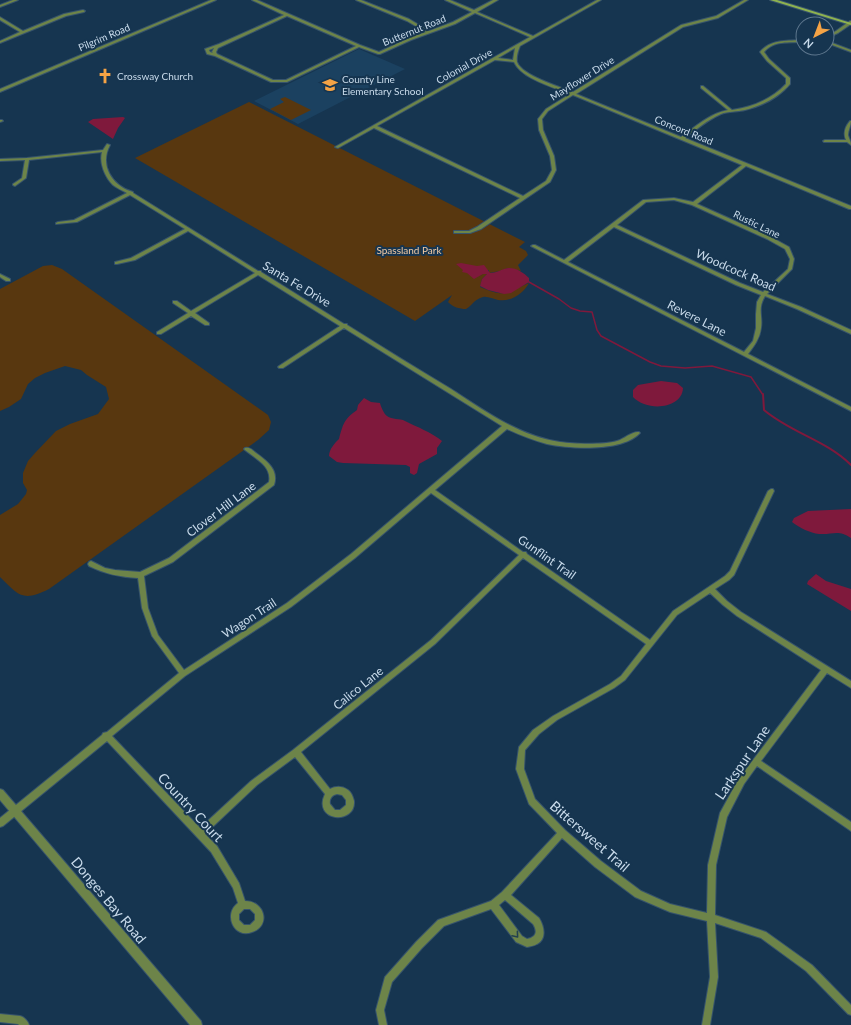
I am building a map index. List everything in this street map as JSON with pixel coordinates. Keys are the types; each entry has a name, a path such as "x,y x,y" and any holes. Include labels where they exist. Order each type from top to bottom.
{"main road":[{"path":"772,0 798,8 804,12 850,25"}],"street":[{"path":"0,6 16,0"},
{"name":"Pilgrim Road","path":"0,91 214,0"},
{"name":"Butternut Road","path":"254,0 375,52 383,52 454,23 496,0"},
{"path":"358,0 408,20 429,32"},
{"path":"447,0 533,37"},
{"name":"Colonial Drive","path":"337,147 599,0"},
{"name":"Mayflower Drive","path":"456,232 470,232 479,228 548,182 554,170 552,156 541,130 540,119 547,110 682,26 717,17 746,0"},
{"path":"0,42 65,15 83,11"},
{"path":"286,15 220,45 207,49 208,53 216,55 272,81 287,81 359,46"},
{"path":"0,18 23,33"},
{"path":"835,33 850,25"},
{"path":"681,139 710,118 731,111 748,108 766,101 782,91 788,84 788,78 768,60 762,52 765,47 774,43 795,42"},
{"path":"216,55 214,50 220,45"},
{"path":"835,45 851,51"},
{"path":"494,59 515,62 514,57 518,46"},
{"name":"Concord Road","path":"515,62 522,71 534,78 851,208"},
{"path":"702,87 731,111"},
{"path":"825,141 849,142 846,132 847,127 851,122"},
{"path":"374,126 524,198"},
{"path":"0,160 27,159 103,151 108,145"},
{"name":"Santa Fe Drive","path":"103,151 103,165 107,174 115,184 506,426 549,443 576,446 604,445 622,442 637,434"},
{"path":"15,185 25,176 27,159"},
{"path":"694,204 745,165"},
{"path":"58,223 75,221 131,193"},
{"name":"Rustic Lane","path":"565,262 645,201 674,198 694,204 769,238 787,248 792,259 790,269 764,294 759,302 759,328 754,341 745,354"},
{"name":"Woodcock Road","path":"614,224 738,284 851,332"},
{"path":"117,263 133,259 188,229"},
{"name":"Revere Lane","path":"533,246 851,409"},
{"path":"159,333 259,272"},
{"path":"0,275 8,280"},
{"path":"175,302 207,324"},
{"path":"281,367 345,325"},
{"name":"Wagon Trail","path":"0,823 106,735 183,674 289,605 353,556 506,426"},
{"name":"Clover Hill Lane","path":"141,574 171,560 272,483 274,476 272,468 246,449"},
{"name":"Gunflint Trail","path":"430,490 524,554 651,644"},
{"name":"Bittersweet Trail","path":"771,491 732,573 728,578 675,612 623,678 592,698 555,718 536,732 522,749 520,769 532,801 562,833 598,864 638,894 670,908 710,918 763,936 809,968 851,1011"},
{"name":"Calico Lane","path":"200,833 254,784 433,642 524,554"},
{"path":"92,564 103,570 120,574 141,574 145,608 155,636 183,674"},
{"path":"711,589 739,614 825,670 851,685"},
{"name":"Larkspur Lane","path":"706,1025 714,977 710,918 712,865 723,816 741,782 825,670"},
{"name":"Country Court","path":"106,735 214,849 236,886 243,905"},
{"path":"296,752 330,794"},
{"path":"757,762 851,827"},
{"name":"Donges Bay Road","path":"0,793 197,1025"},
{"path":"383,1025 380,1010 388,980 440,923 493,904 505,895 562,833"},
{"path":"493,904 519,939 526,943 534,941 538,938 540,930 536,921 505,895"},
{"path":"0,1018 20,1020 24,1025"}],"shaded area":[{"name":"County Line Elementary School","path":"359,49 405,69 298,124 254,101"},
{"path":"125,118 113,139 88,122 93,119"},
{"path":"461,263 477,266 484,265 490,273 512,268 527,276 529,278 529,282 511,293 504,294 488,290 480,286 482,279 487,274 483,274 474,279 467,273 462,272 463,270 456,264"},
{"path":"661,381 677,383 683,388 681,395 677,400 663,406 655,406 639,402 633,397 633,390 638,385"},
{"path":"364,398 371,402 380,403 384,412 389,417 403,420 429,432 442,441 437,448 437,454 419,464 417,473 414,475 410,473 410,467 406,465 343,463 337,462 329,456 331,449 339,439 345,422 349,416 357,410 358,405"},
{"path":"851,509 851,538 839,533 812,533 792,522 794,518 808,511"},
{"path":"816,574 826,581 851,589 851,611 807,584 808,581"}],"green space":[{"path":"285,97 311,110 291,120 270,109 284,102 280,99"},
{"name":"Spassland Park","path":"249,102 525,242 519,247 526,251 528,255 518,265 521,271 508,268 489,273 489,270 475,279 483,274 487,274 482,279 480,287 501,293 510,292 529,283 520,294 512,298 507,300 498,300 483,297 466,309 461,309 448,302 452,295 415,321 135,158"},
{"path":"52,265 62,269 268,415 271,422 269,430 258,440 49,589 27,596 17,593 0,577 0,515 18,504 26,494 27,490 23,483 23,473 28,461 35,453 56,431 70,424 98,414 109,399 106,387 81,370 65,366 35,378 28,384 21,399 0,411 0,289 43,266"}],"waterway":[{"path":"529,282 559,299 571,308 580,311 592,312 597,330 601,336 650,362 661,366 685,368 712,366 751,377 763,395"},
{"path":"763,394 764,410 785,425 831,449 851,465"}],"place":[{"name":"Crossway Church","path":"105,76"},
{"name":"County Line Elementary School","path":"330,85"}]}
